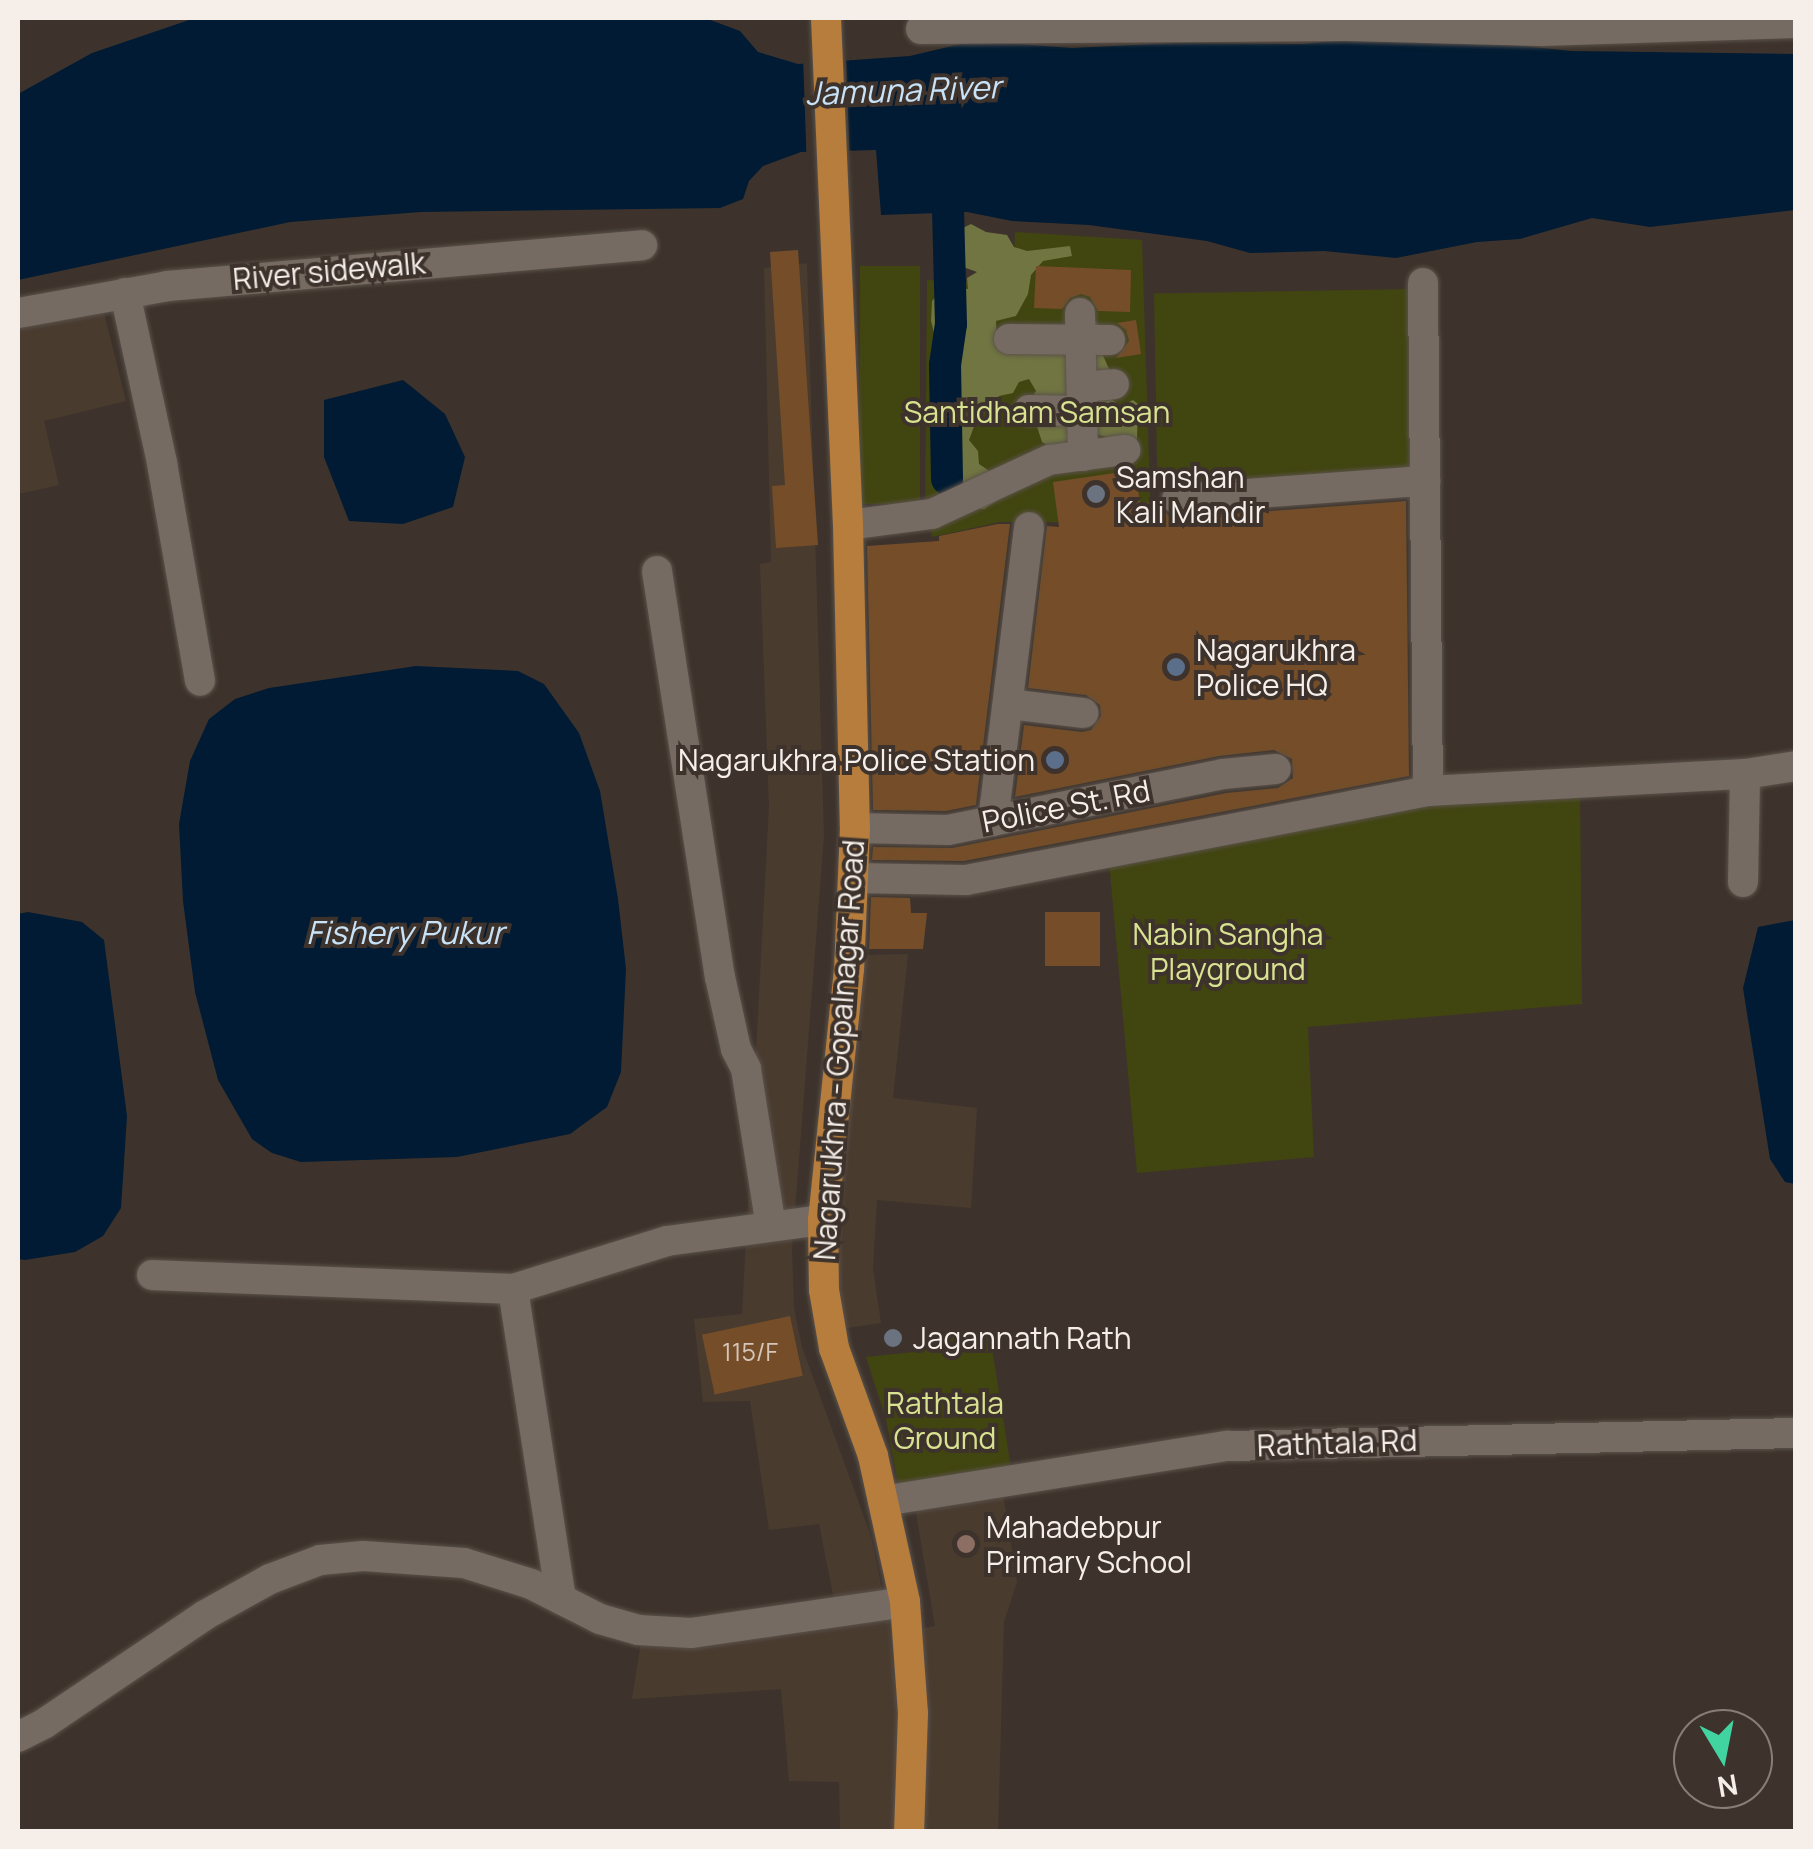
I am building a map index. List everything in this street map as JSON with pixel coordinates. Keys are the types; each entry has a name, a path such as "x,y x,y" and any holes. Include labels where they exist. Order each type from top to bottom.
{"main road":[{"name":"Nagarukhra - Gopalnagar Road","path":"826,18 848,525 855,828 846,1007 823,1220 824,1290 834,1348 873,1456 905,1602 913,1713 909,1832"}],"street":[{"path":"921,30 1346,26 1541,30 1796,23"},
{"name":"River sidewalk","path":"18,313 125,293 318,270 642,245"},
{"path":"1424,282 1428,792"},
{"path":"125,293 162,463 200,681"},
{"path":"1009,339 1090,332 1082,399 1083,456"},
{"path":"1028,410 1082,399 1114,384"},
{"path":"848,525 932,514 1048,460 1125,450"},
{"path":"1177,499 1425,480"},
{"path":"994,821 1029,527"},
{"path":"657,571 720,977 736,1048 746,1069 771,1226"},
{"path":"1008,704 1083,713"},
{"path":"853,878 966,880 1428,792 1745,774 1796,766"},
{"name":"Police St. Rd","path":"855,828 948,830 1223,774 1276,769"},
{"path":"1743,882 1745,774"},
{"path":"152,1276 513,1289 667,1241 823,1220"},
{"path":"513,1289 561,1599"},
{"name":"Rathtala Rd","path":"883,1502 1228,1446 1796,1433"},
{"path":"18,1737 205,1615 270,1579 320,1560 362,1556 464,1563 531,1584 600,1619 638,1630 691,1633 905,1602"}],"shaded area":[{"path":"807,263 824,836 792,1250 794,1308 802,1347 871,1536 888,1619 898,1718 894,1831 840,1831 839,1782 789,1781 781,1689 632,1699 642,1635 838,1620 819,1524 769,1530 750,1401 703,1402 694,1319 742,1314 769,807 760,564 771,562 764,268"},
{"path":"104,313 126,401 44,421 59,485 18,494 18,328"},
{"path":"908,954 893,1098 977,1108 971,1208 877,1200 873,1269 881,1323 846,1328 835,1276 835,1228 862,955"},
{"path":"1003,1494 1017,1582 1004,1622 998,1831 924,1831 927,1699 923,1628 935,1626 915,1507"}],"green space":[{"path":"971,224 986,232 1007,235 1014,247 1027,251 1070,246 1072,256 1043,261 1031,275 1028,294 1016,316 996,321 997,342 1065,326 1067,319 1096,321 1102,334 1101,351 1110,371 1101,392 1121,406 1133,400 1138,404 1137,439 1123,443 1091,432 1054,449 1042,442 1034,417 1030,400 1036,391 1029,379 1019,382 1013,393 999,396 989,410 978,416 969,440 978,451 979,464 994,474 1001,486 998,500 984,509 962,508 942,485 932,444 941,417 932,360 937,344 931,321 932,301 945,287 968,289 967,278 977,272 955,264 946,244 950,234"},
{"name":"Santidham Samsan","path":"1015,232 1142,240 1151,523 1000,522 932,537 925,504 927,280 1013,283"},
{"path":"860,266 920,266 920,504 860,504"},
{"path":"1418,289 1421,476 1157,481 1154,294"},
{"name":"Nabin Sangha Playground","path":"1580,789 1582,1004 1308,1027 1314,1157 1137,1173 1109,861 1430,798"},
{"name":"Rathtala Ground","path":"989,1329 1011,1468 899,1489 886,1419 866,1357 923,1351 922,1337"}],"water":[{"name":"Jamuna River","path":"195,18 705,18 740,31 758,52 798,64 910,56 973,41 1072,48 1175,43 1303,44 1408,34 1571,51 1795,54 1795,210 1650,227 1592,218 1520,239 1477,242 1396,258 1324,251 1250,253 1207,241 1089,225 1012,221 967,212 881,215 876,150 801,152 763,166 749,181 743,199 720,208 421,212 290,222 18,280 18,94 92,53"},
{"path":"403,380 445,414 465,457 453,507 403,524 349,521 324,457 324,400"},
{"name":"Fishery Pukur","path":"416,666 518,671 544,684 579,733 600,791 618,899 626,969 621,1072 607,1107 570,1134 457,1157 301,1162 272,1153 252,1139 218,1080 195,992 183,901 179,824 190,761 209,719 235,699 269,688"},
{"path":"28,912 82,922 104,940 127,1116 121,1208 103,1236 75,1252 25,1260 18,1259 18,914"},
{"path":"1796,920 1795,1184 1785,1182 1770,1159 1743,988 1758,927"}],"pier":[{"path":"846,55 849,155 807,156 803,57"}],"building":[{"path":"798,250 818,545 776,548 772,486 785,485 770,252"},
{"path":"1036,266 1131,270 1130,312 1098,311 1090,297 1081,294 1070,298 1062,309 1034,308"},
{"path":"1136,320 1141,354 1116,358 1129,341 1126,330 1117,323"},
{"name":"Nagarukhra Police HQ","path":"1135,470 1140,503 1159,502 1168,515 1177,518 1406,501 1409,776 964,861 872,860 873,847 952,848 1226,793 1278,788 1293,778 1292,759 1274,750 1219,756 1015,797 1024,725 1082,732 1091,730 1101,716 1100,705 1086,695 1028,688 1047,526 1059,527 1053,482"},
{"path":"1010,524 976,805 946,811 873,810 867,546 939,541 939,536"},
{"path":"871,897 910,898 911,913 927,913 923,949 869,949"},
{"path":"1045,912 1100,912 1100,966 1045,966"},
{"path":"790,1316 803,1376 715,1394 702,1335"}],"waterway":[{"path":"947,170 951,324 945,365 947,479"}],"place":[{"name":"Samshan Kali Mandir","path":"1096,494"},
{"name":"Nagarukhra Police HQ","path":"1176,667"},
{"name":"Nagarukhra Police Station","path":"1055,760"},
{"name":"Jagannath Rath","path":"893,1338"},
{"name":"Mahadebpur Primary School","path":"966,1544"}]}
